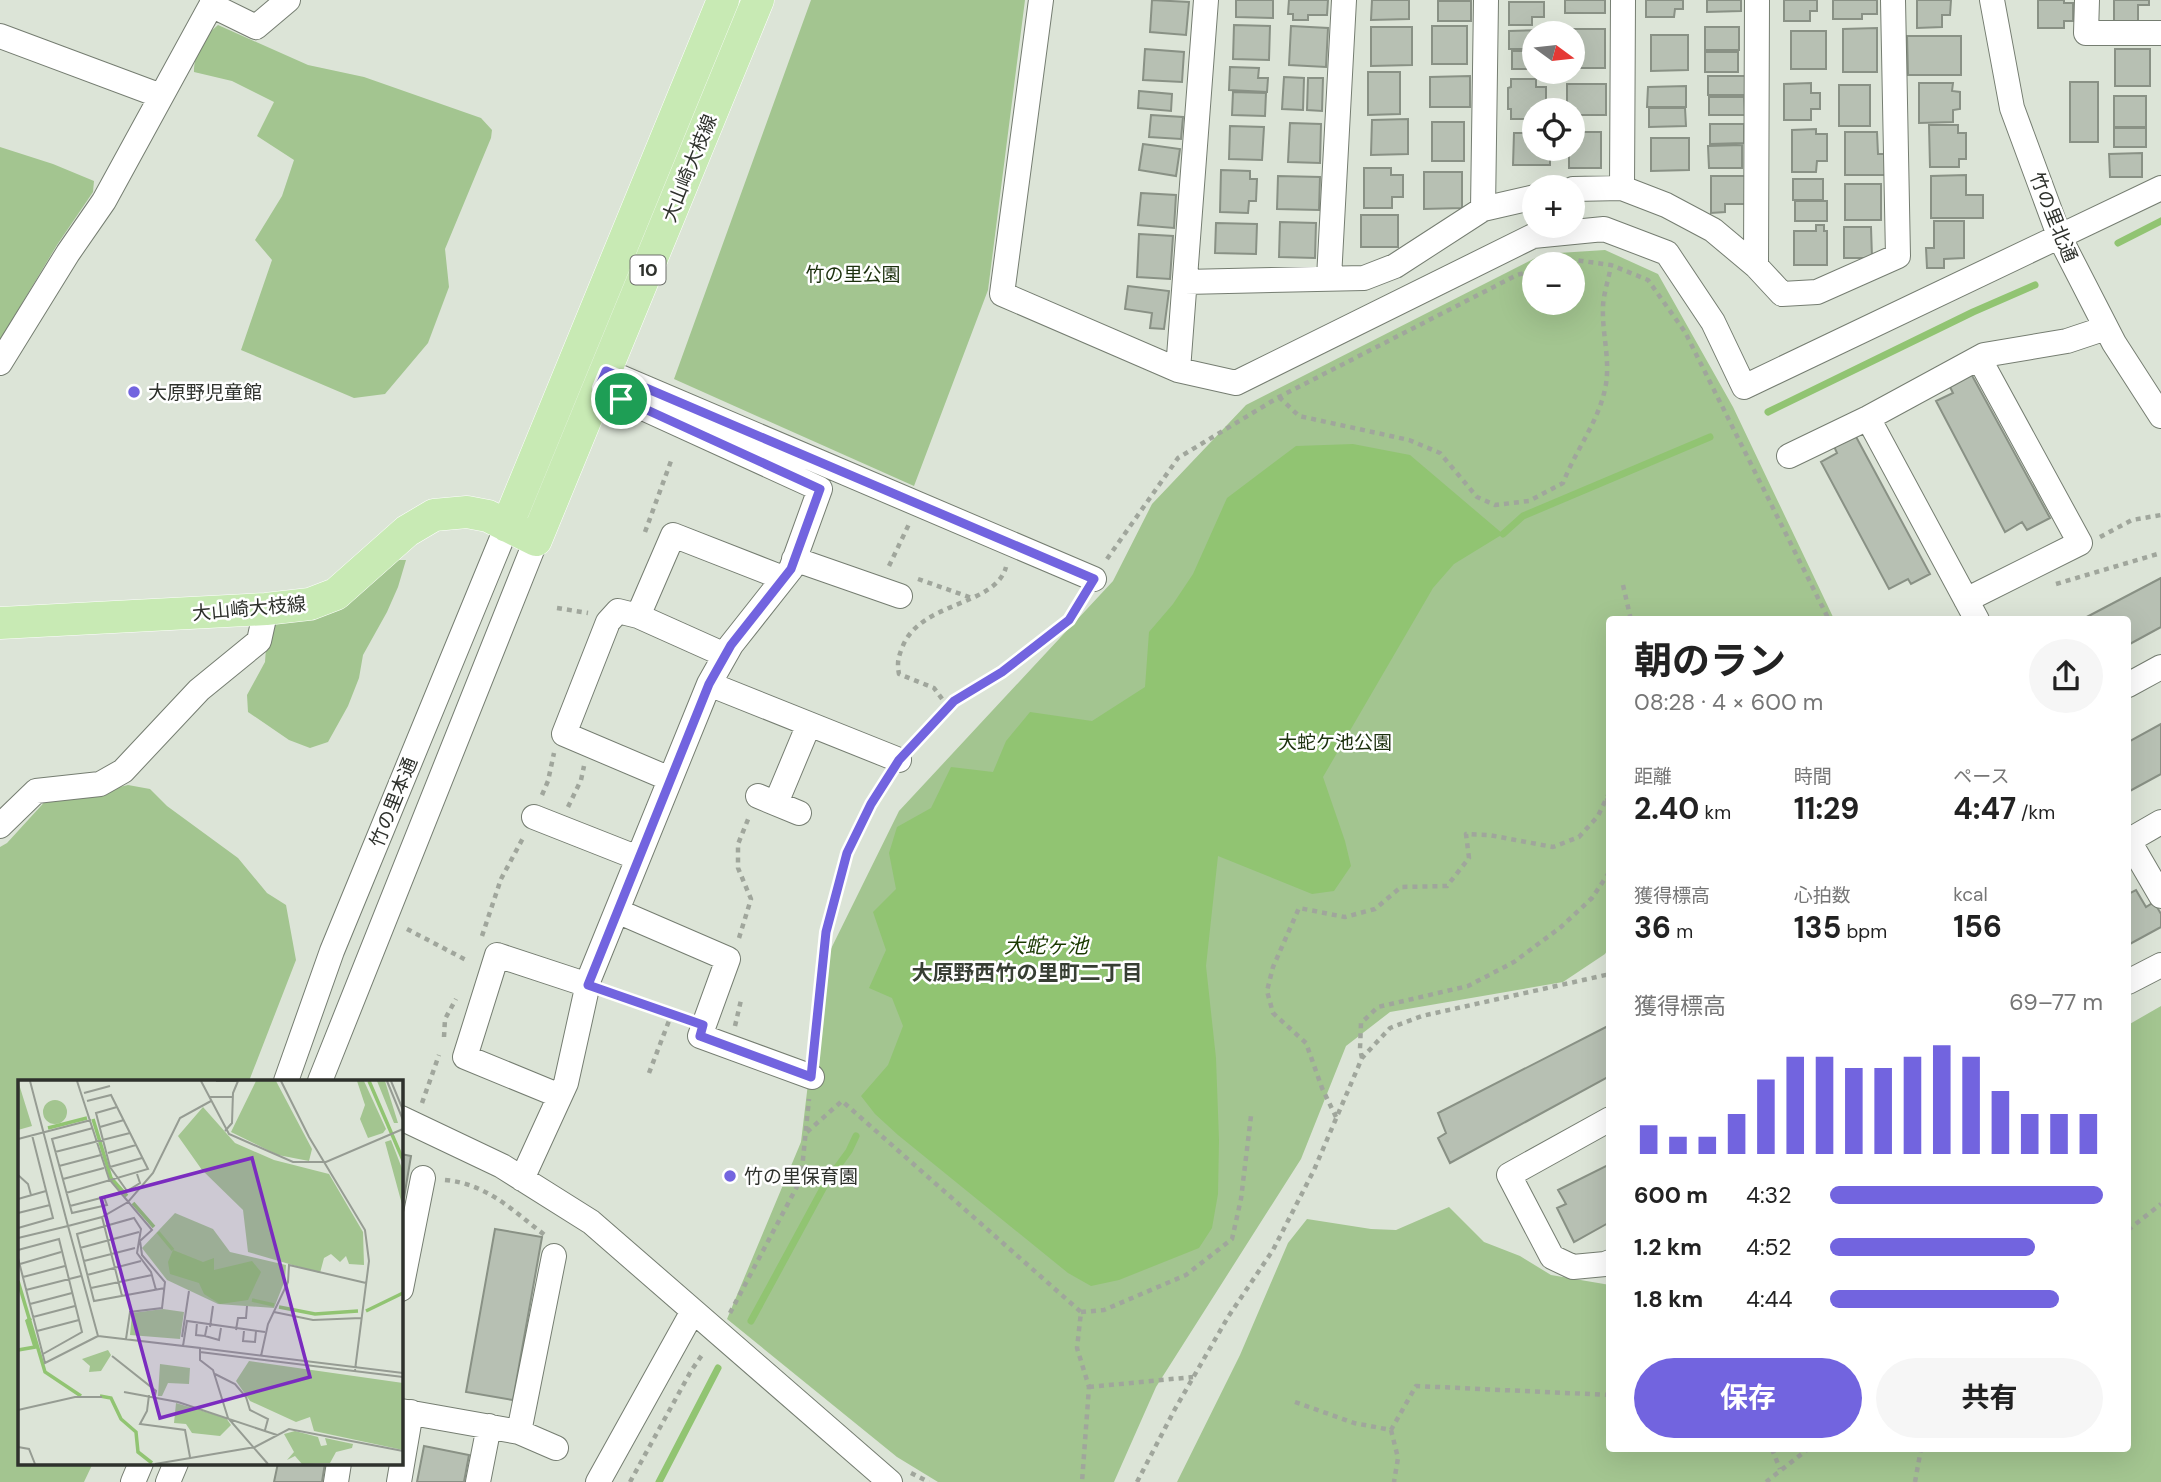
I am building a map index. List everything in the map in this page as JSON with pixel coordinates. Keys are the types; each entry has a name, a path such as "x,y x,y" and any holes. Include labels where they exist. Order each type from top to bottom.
{"main road":[{"name":"大山崎大枝線","path":"507,526 723,0"},
{"name":"大山崎大枝線","path":"0,623 266,609 310,604 336,594 407,531 434,514 467,512 488,516 536,540 758,0"}],"street":[{"path":"0,363 68,253 104,201 213,2 256,27 288,0"},
{"path":"1041,0 1002,294 1178,370 1236,383 1533,236 1604,229 1667,254 1713,322 1744,387 2161,188"},
{"path":"1178,370 1206,0"},
{"path":"1329,278 1344,0"},
{"path":"1483,209 1486,0"},
{"path":"1622,188 1623,0"},
{"path":"1756,266 1757,0"},
{"path":"1585,189 1622,188 1666,205 1713,230 1756,266 1782,294 1816,292 1898,256 1893,0"},
{"name":"竹の里北通","path":"1992,0 2012,108 2060,238 2106,328 2161,416"},
{"path":"2087,0 2086,33 2161,33"},
{"path":"0,36 161,96"},
{"path":"1185,282 1364,278 1395,266 1483,209 1522,200"},
{"path":"1789,456 1868,418 1979,358 2067,341 2106,328"},
{"path":"1868,418 1971,610 2080,543 1979,358"},
{"path":"603,380 919,504 1094,579"},
{"path":"523,1179 566,1083 588,985 709,684 725,655 789,569 820,489 603,380"},
{"name":"竹の里本通","path":"287,1076 332,951 507,526"},
{"path":"638,616 673,535 789,569 896,587"},
{"name":"竹の里本通","path":"320,1080 536,540"},
{"path":"0,826 36,791 100,784 123,771 199,690 260,641 266,609"},
{"path":"670,779 564,734 608,622 618,611 638,616 725,655"},
{"path":"2131,683 2161,667"},
{"path":"709,684 899,760"},
{"path":"799,813 767,799 809,724"},
{"path":"534,817 638,858"},
{"path":"2131,839 2161,822"},
{"path":"2131,846 2161,896"},
{"path":"617,911 728,959 700,1036 811,1077"},
{"path":"560,1097 465,1057 497,956 588,985"},
{"path":"2131,980 2161,965"},
{"path":"287,1076 309,1080"},
{"path":"402,1118 502,1166 591,1222 890,1482"},
{"path":"1606,1121 1509,1175 1552,1257 1573,1267 1606,1264"},
{"path":"402,1284 423,1178"},
{"path":"519,1432 554,1256"},
{"path":"598,1482 693,1311"},
{"path":"402,1452 406,1411 519,1432 556,1448"},
{"path":"478,1482 489,1426"},
{"path":"133,1482 141,1464"},
{"path":"168,1482 176,1464"},
{"path":"337,1482 340,1464"},
{"path":"399,1482 401,1464"}],"path":[{"path":"1585,261 1611,265 1648,279 1685,332 1827,616"},
{"path":"1279,397 1299,416 1409,440 1440,453 1477,496 1495,505 1529,501 1563,483 1597,416 1606,383 1607,351 1602,306 1611,265"},
{"path":"726,1319 801,1179 826,932 847,853 871,804 899,760 954,701 1002,672 1069,620 1094,579 1178,458 1279,397 1522,274"},
{"path":"919,504 890,563 896,587 972,598"},
{"path":"2080,543 2091,542 2132,520 2161,515"},
{"path":"948,707 934,688 899,674 897,663 907,635 923,619 972,598 1003,577 1012,544"},
{"path":"2046,587 2161,553"},
{"path":"890,563 900,570"},
{"path":"1623,585 1630,616"},
{"path":"534,817 548,781 553,754 564,734"},
{"path":"559,827 581,780 589,745"},
{"path":"731,1047 742,996 738,976 728,959 742,934 751,899 738,868 738,844 767,799"},
{"path":"1337,1118 1321,1088 1306,1042 1273,1013 1267,991 1273,967 1299,908 1345,917 1375,909 1401,887 1447,886 1469,858 1466,835 1489,835 1553,846 1579,837 1598,816 1606,799"},
{"path":"1362,1058 1361,1023 1378,1007 1468,986 1514,962 1561,927 1584,905 1606,876"},
{"path":"402,927 468,961"},
{"path":"1137,1482 1228,1317 1273,1250 1314,1170 1362,1058 1390,1028 1422,1016 1606,975"},
{"path":"588,985 703,1025"},
{"path":"649,1073 672,1013"},
{"path":"806,1133 842,1101 1081,1312 1104,1310 1186,1275 1232,1239 1241,1199 1251,1116"},
{"path":"423,1178 460,1182 491,1193 546,1236 554,1256"},
{"path":"2131,1228 2161,1204"},
{"path":"1081,1312 1077,1348 1089,1387 1082,1482"},
{"path":"630,1482 691,1371 711,1343"},
{"path":"1089,1387 1193,1377"},
{"path":"1394,1482 1398,1458 1391,1430 1416,1386 1606,1395"},
{"path":"1295,1402 1354,1423 1391,1430"},
{"path":"1773,1452 1780,1469"},
{"path":"1766,1482 1804,1452"},
{"path":"1915,1482 1921,1452"}],"green space":[{"name":"竹の里公園","path":"811,0 1025,0 988,290 914,486 674,379"},
{"path":"218,25 308,65 364,77 481,118 492,130 445,249 449,287 428,343 385,394 354,398 241,350 272,260 255,240 282,196 294,160 257,136 274,102 232,81 194,72 201,46 208,34"},
{"path":"0,147 94,181 93,192 57,245 0,340"},
{"name":"大蛇ケ池公園","path":"1605,250 1658,274 1733,407 1833,616 1606,616 1605,954 1563,982 1390,1012 1346,1046 1301,1159 1156,1387 1114,1482 938,1482 897,1457 727,1319 801,1142 822,967 899,811 1113,581 1152,504 1246,405 1522,265 1522,315 1585,315 1585,252 1574,252"},
{"path":"387,560 406,560 387,612 363,655 359,678 348,706 328,742 310,748 289,740 248,712 247,695 265,662 268,620"},
{"path":"128,785 150,789 167,806 238,858 267,893 286,905 296,960 249,1080 18,1080 18,1464 93,1464 84,1482 0,1482 0,847 7,843 50,796"},
{"path":"2161,1006 2161,1482 1177,1482 1240,1355 1288,1243 1307,1219 1396,1230 1449,1207 1484,1242 1520,1256 1551,1275 1606,1284 1606,1452 2131,1452 2131,1023"}],"water":[{"name":"大蛇ヶ池","path":"1353,444 1410,455 1503,534 1454,564 1433,588 1323,777 1351,866 1334,891 1312,894 1218,856 1206,966 1216,1058 1219,1140 1218,1194 1212,1228 1199,1248 1119,1280 1091,1286 1068,1273 898,1135 875,1114 861,1096 888,1065 903,1026 892,998 869,988 886,950 873,912 896,889 889,853 897,827 931,808 951,767 993,772 1006,741 1030,712 1092,721 1145,687 1149,632 1173,604 1193,574 1227,498 1296,446"}],"building":[{"path":"1152,0 1189,2 1186,35 1150,32"},
{"path":"1236,0 1273,0 1273,18 1236,17"},
{"path":"1289,0 1328,0 1327,15 1308,15 1308,20 1293,20 1293,14 1288,14"},
{"path":"1372,0 1409,0 1409,19 1371,20"},
{"path":"1565,0 1605,0 1605,13 1565,13"},
{"path":"1646,0 1683,0 1683,9 1675,9 1674,17 1646,17"},
{"path":"1707,0 1741,0 1741,11 1707,12"},
{"path":"1784,0 1817,0 1817,11 1810,11 1810,21 1784,21"},
{"path":"1833,0 1877,0 1877,14 1862,14 1862,19 1833,19"},
{"path":"1917,0 1951,0 1950,15 1942,15 1942,27 1917,28"},
{"path":"2038,0 2064,0 2064,3 2073,3 2073,21 2064,21 2064,28 2038,28"},
{"path":"2114,0 2149,0 2149,5 2138,5 2138,23 2114,23"},
{"path":"1438,1 1471,1 1471,21 1438,21"},
{"path":"1509,2 1544,2 1544,17 1532,17 1532,21 1522,21 1522,25 1509,25"},
{"path":"1234,25 1270,26 1269,60 1233,59"},
{"path":"1291,26 1328,28 1326,67 1289,65"},
{"path":"1432,26 1467,26 1467,64 1432,64"},
{"path":"1371,27 1412,27 1412,65 1371,66"},
{"path":"1705,27 1739,27 1739,50 1705,50"},
{"path":"1877,28 1877,72 1843,72 1843,29"},
{"path":"1586,29 1605,29 1605,68 1586,68"},
{"path":"1509,31 1522,31 1522,49 1509,49"},
{"path":"1791,31 1826,31 1826,69 1791,69"},
{"path":"1651,35 1688,35 1688,70 1651,71"},
{"path":"1907,36 1961,36 1961,75 1908,75"},
{"path":"1145,49 1184,52 1182,82 1143,80"},
{"path":"2115,49 2150,49 2150,86 2115,86"},
{"path":"1512,51 1522,51 1522,69 1512,69"},
{"path":"1705,52 1738,52 1738,72 1705,72"},
{"path":"1230,67 1259,68 1258,78 1268,78 1267,92 1229,90"},
{"path":"1368,72 1400,72 1400,114 1368,115"},
{"path":"1470,76 1470,107 1430,107 1430,77"},
{"path":"1708,76 1745,76 1745,95 1708,95"},
{"path":"1284,77 1304,78 1303,110 1282,109"},
{"path":"1308,78 1323,78 1322,111 1307,110"},
{"path":"1511,79 1522,79 1522,84 1546,87 1546,98 1522,98 1522,119 1511,119 1508,88 1511,87"},
{"path":"2070,82 2098,82 2098,142 2070,142"},
{"path":"1811,83 1811,93 1820,93 1820,109 1811,109 1811,120 1784,120 1784,84"},
{"path":"1919,83 1953,83 1952,91 1960,92 1960,109 1953,110 1953,122 1919,123"},
{"path":"1567,84 1606,84 1606,115 1585,115 1585,98 1567,98"},
{"path":"1839,85 1870,85 1870,126 1839,126"},
{"path":"1686,86 1686,107 1647,107 1648,87"},
{"path":"1139,91 1172,94 1171,111 1138,108"},
{"path":"1233,92 1266,93 1265,116 1232,115"},
{"path":"2114,96 2146,96 2146,127 2114,127"},
{"path":"1709,97 1744,97 1745,115 1709,115"},
{"path":"1649,108 1685,108 1686,126 1649,127"},
{"path":"1151,115 1183,117 1181,139 1149,137"},
{"path":"1408,119 1408,154 1371,155 1372,120"},
{"path":"1432,122 1464,122 1464,161 1432,161"},
{"path":"1290,123 1321,124 1320,163 1288,162"},
{"path":"1710,124 1744,124 1744,143 1710,144"},
{"path":"1929,125 1958,125 1958,133 1966,133 1966,159 1959,159 1959,167 1930,167"},
{"path":"1230,126 1264,127 1262,160 1229,159"},
{"path":"2114,128 2146,128 2146,147 2114,147"},
{"path":"1816,129 1816,134 1827,134 1827,161 1817,161 1816,172 1792,172 1792,130"},
{"path":"1585,132 1601,132 1601,168 1569,168 1569,161 1585,161"},
{"path":"1845,132 1877,132 1878,154 1888,154 1888,175 1845,175"},
{"path":"1514,133 1522,133 1522,161 1550,161 1550,165 1513,165"},
{"path":"1651,138 1689,138 1689,170 1651,171"},
{"path":"1143,144 1180,149 1176,176 1139,170"},
{"path":"1742,145 1742,168 1709,168 1708,146"},
{"path":"2142,153 2142,177 2110,177 2109,154"},
{"path":"1364,168 1391,168 1391,175 1403,175 1403,197 1392,197 1392,208 1364,208"},
{"path":"1221,170 1250,171 1250,179 1257,179 1256,201 1249,201 1248,213 1220,212"},
{"path":"1424,172 1462,172 1462,208 1424,209"},
{"path":"1966,175 1966,195 1983,195 1983,218 1931,218 1931,176"},
{"path":"1278,176 1320,177 1319,210 1277,209"},
{"path":"1711,176 1746,176 1746,204 1725,204 1725,212 1711,213"},
{"path":"1793,179 1823,179 1823,200 1793,200"},
{"path":"1845,184 1881,184 1881,220 1845,220"},
{"path":"1141,193 1176,195 1174,228 1138,225"},
{"path":"1795,201 1827,201 1827,221 1795,221"},
{"path":"1361,215 1398,215 1398,247 1361,247"},
{"path":"1934,221 1964,221 1964,258 1944,259 1944,268 1927,268 1926,248 1934,248"},
{"path":"1280,222 1316,223 1315,258 1279,257"},
{"path":"1216,223 1257,224 1256,254 1215,253"},
{"path":"1816,225 1824,225 1824,231 1827,231 1827,265 1794,265 1794,231 1816,231"},
{"path":"1844,227 1871,227 1872,258 1844,258"},
{"path":"1139,234 1173,236 1170,279 1137,277"},
{"path":"1128,286 1169,291 1164,329 1150,328 1152,313 1125,309"},
{"path":"1969,370 2050,518 2027,530 2022,522 2005,532 1936,401 1953,393 1948,383"},
{"path":"1854,433 1930,574 1911,584 1908,579 1889,589 1821,462 1837,453 1833,444"},
{"path":"2161,578 2161,627 2131,643 2131,616 2089,616"},
{"path":"2161,724 2161,774 2131,790 2131,740"},
{"path":"2136,890 2146,907 2154,902 2161,914 2161,927 2131,943 2131,892"},
{"path":"1606,1027 1606,1078 1450,1163 1438,1138 1446,1133 1438,1113"},
{"path":"402,1154 411,1156 402,1210"},
{"path":"1606,1166 1606,1224 1574,1242 1557,1208 1566,1204 1558,1190"},
{"path":"495,1229 542,1237 513,1400 466,1392"},
{"path":"424,1446 469,1455 464,1482 417,1482"},
{"path":"278,1464 325,1464 322,1482 274,1482"}],"waterway":[{"path":"2118,243 2161,221"},
{"path":"1768,412 1973,312 2035,285"},
{"path":"1503,534 1523,516 1710,437"},
{"path":"751,1321 827,1181 849,1151 856,1136"},
{"path":"659,1482 718,1368"}],"place":[{"name":"大原野児童館","path":"134,392"},
{"name":"竹の里保育園","path":"730,1176"}],"district":[{"name":"大原野西竹の里町二丁目","path":"1027,973"}],"route":[{"path":"606,371 1094,579 1069,620 1002,672 954,701 899,760 871,804 847,853 826,932 811,1077 700,1036 703,1025 588,985 709,684 731,645 791,569 820,489 621,399 599,388 606,371"}]}
